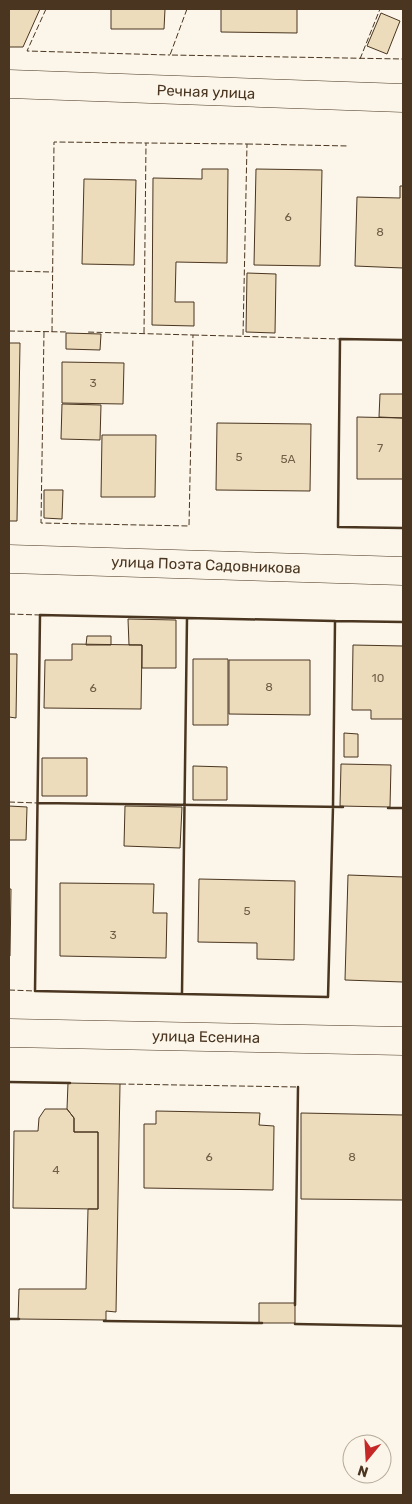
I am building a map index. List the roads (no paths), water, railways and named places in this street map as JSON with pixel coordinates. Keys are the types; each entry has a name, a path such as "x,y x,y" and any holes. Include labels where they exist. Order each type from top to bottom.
{"street":[{"name":"Речная улица","path":"9,84 403,98"},
{"name":"улица Поэта Садовникова","path":"9,559 403,571"},
{"name":"улица Есенина","path":"9,1033 403,1041"}]}
